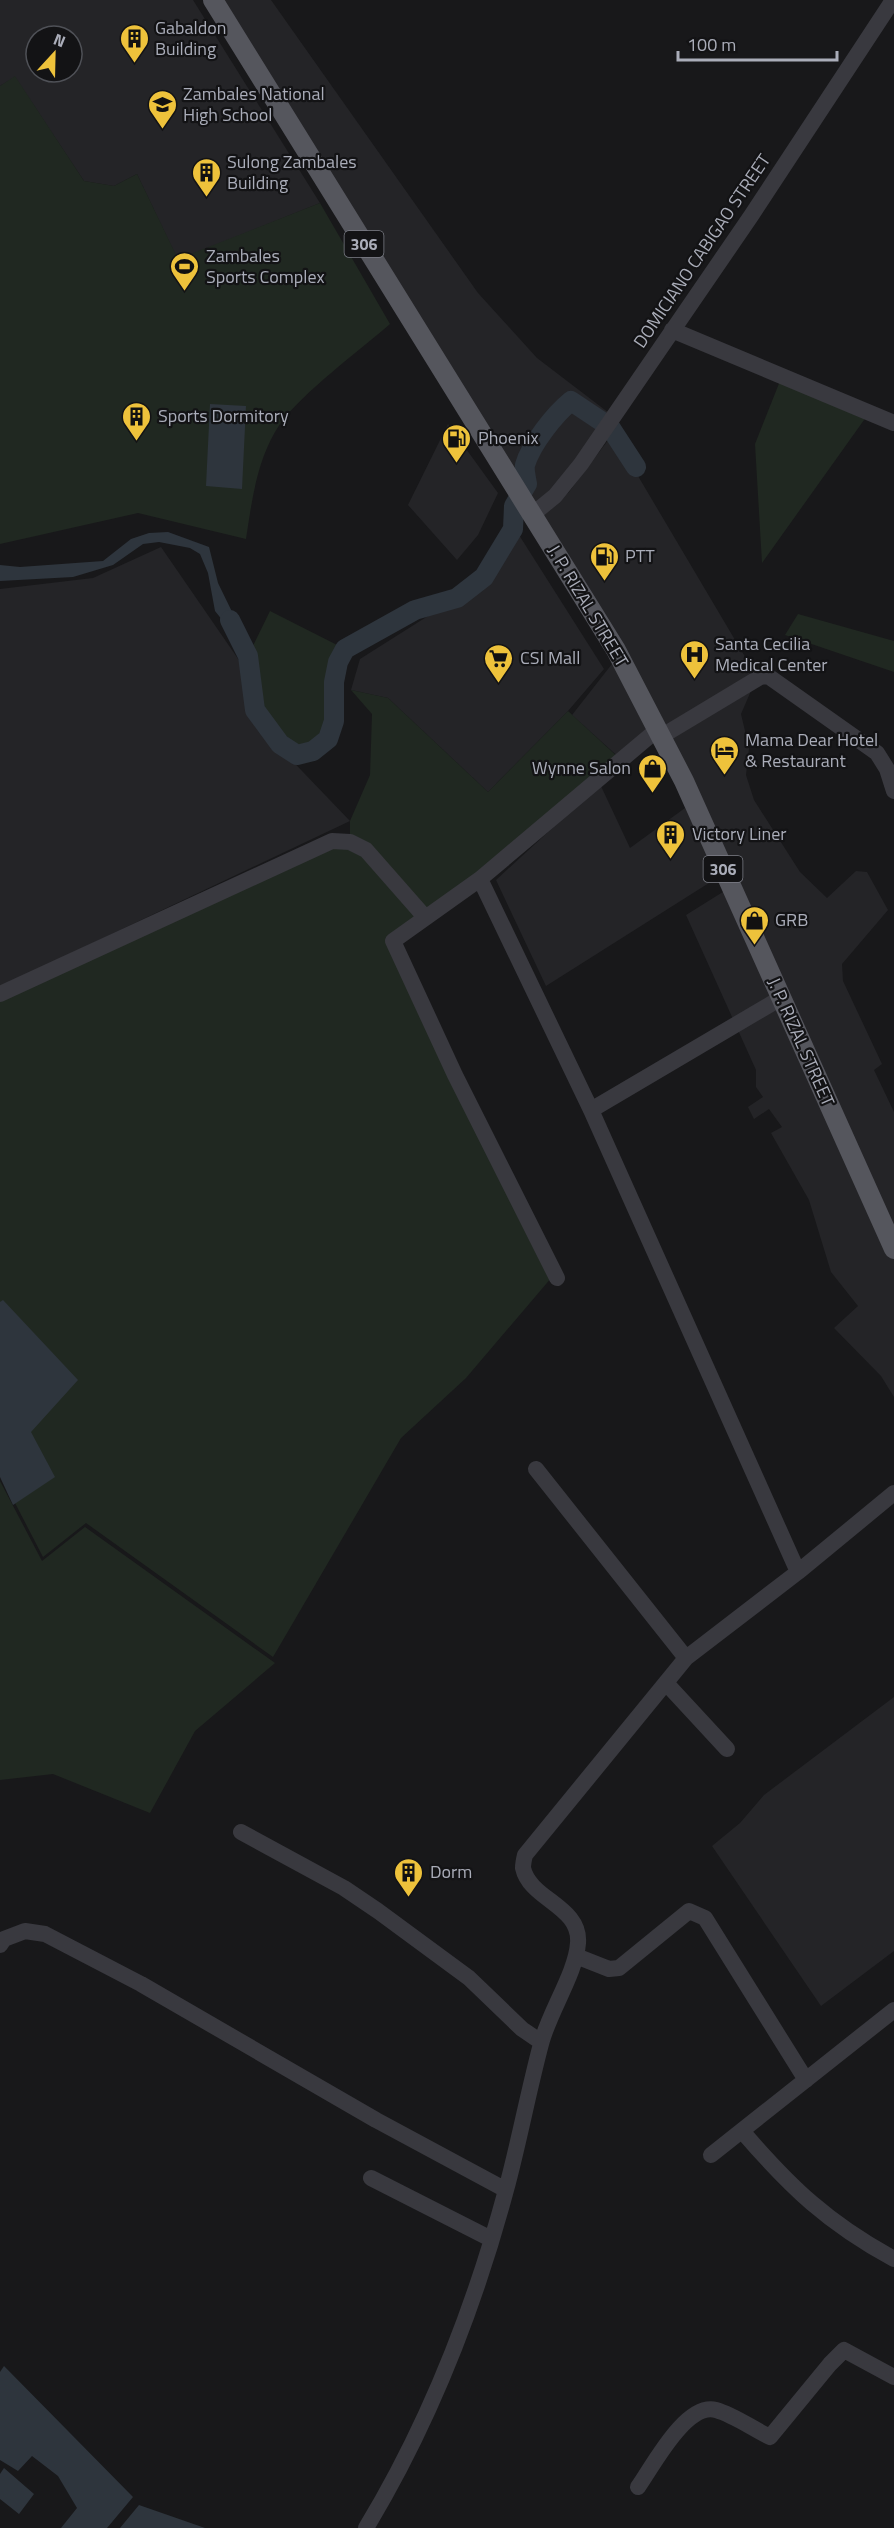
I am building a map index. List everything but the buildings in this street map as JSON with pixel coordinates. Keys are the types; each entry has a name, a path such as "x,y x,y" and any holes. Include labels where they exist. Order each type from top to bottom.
{"main road":[{"name":"J. P. RIZAL STREET","path":"213,0 611,642 660,733 894,1249"}],"street":[{"name":"DOMICIANO CABIGAO STREET","path":"525,501 555,496 581,464 893,0"},
{"path":"672,330 894,423"},
{"path":"557,1278 455,1075 393,941 424,916 480,879 660,733 760,677 768,676 877,753 887,769 894,790"},
{"path":"0,994 332,841 350,842 366,850 424,916"},
{"path":"480,879 591,1110 798,1572"},
{"path":"591,1110 782,998"},
{"path":"536,1469 686,1658"},
{"path":"366,2528 431,2407 468,2316 506,2190 541,2043 576,1956 578,1941 571,1918 531,1882 523,1869 525,1855 686,1658 798,1572 894,1493"},
{"path":"666,1683 727,1749"},
{"path":"241,1832 344,1888 378,1911 470,1977 522,2029 541,2043"},
{"path":"576,1956 609,1969 619,1968 689,1911 697,1912 705,1918 806,2080"},
{"path":"0,1945 3,1939 25,1931 45,1934 141,1984 376,2120 506,2190"},
{"path":"711,2156 894,2010"},
{"path":"742,2131 784,2180 808,2202 832,2222 894,2259"},
{"path":"371,2178 491,2240"},
{"path":"638,2487 682,2425 697,2411 715,2410 770,2438 844,2350 894,2377"}],"shaded area":[{"name":"Zambales National High School","path":"0,0 193,0 320,203 178,260 137,174 114,186 84,181 15,77 0,86"},
{"path":"213,0 271,0 478,293 537,358 609,413 581,461 536,507"},
{"name":"Zambales Sports Complex","path":"15,76 84,181 114,186 137,174 178,259 320,203 390,324 317,385 280,424 261,465 253,494 246,539 138,513 0,544 0,86"},
{"path":"782,376 869,413 762,563 755,444"},
{"path":"210,404 246,406 242,489 206,486"},
{"path":"448,424 498,493 478,535 457,560 408,505"},
{"path":"609,439 638,476 757,677 741,714 749,748 746,775 754,800 800,872 827,898 856,871 867,872 888,910 842,964 843,981 882,1064 874,1070 894,1112 894,1397 881,1376 834,1328 858,1306 831,1272 809,1200 771,1133 782,1127 769,1109 754,1119 748,1107 763,1097 756,1087 756,1070 686,915 726,890 657,727 624,762 572,715 619,655 536,522 569,492"},
{"path":"512,524 604,669 568,711 488,792 388,698 351,690 360,659 428,616 475,593"},
{"path":"168,532 209,547 218,583 237,622 240,642 215,611 208,573 200,554 190,548 159,542 143,544 113,565 73,577 0,581 0,565 20,567 103,561 131,539 149,533"},
{"path":"161,547 243,666 256,723 350,821 0,987 0,589 93,578"},
{"path":"270,611 345,649 336,680 331,726 325,739 315,749 297,755 280,744 255,710 248,656"},
{"path":"798,614 894,641 894,672 785,635"},
{"path":"351,690 388,698 488,792 568,711 621,760 424,916 350,842 350,821 370,775 372,714"},
{"path":"600,784 630,848 685,808 720,876 546,986 496,880"},
{"path":"329,846 347,846 363,855 420,920 390,944 552,1277 466,1378 401,1438 273,1657 86,1523 43,1557 0,1474 0,997"},
{"path":"3,1300 78,1380 31,1432 55,1477 13,1505 0,1477 0,1302"},
{"path":"0,1481 42,1561 85,1527 275,1663 195,1731 150,1813 53,1774 0,1780"},
{"path":"894,1697 894,1951 821,2006 712,1846 740,1823 764,1795"},
{"path":"4,2366 133,2497 107,2528 61,2528 77,2508 58,2476 32,2456 18,2471 0,2460 0,2372"},
{"path":"4,2468 34,2494 19,2514 0,2499 0,2474"},
{"path":"139,2505 205,2528 120,2528"}],"waterway":[{"path":"230,620 248,656 255,710 280,744 297,755 313,751 328,739 334,721 334,682 338,662 345,649 415,610 457,598 484,577 513,529 514,506 527,484 525,465 532,448 544,430 571,401 601,421"},
{"path":"610,427 636,467"}],"place":[{"name":"Gabaldon Building","path":"134,64"},
{"name":"Zambales National High School","path":"162,130"},
{"name":"Sulong Zambales Building","path":"206,198"},
{"name":"Zambales Sports Complex","path":"185,292"},
{"name":"Sports Dormitory","path":"137,442"},
{"name":"Phoenix","path":"457,464"},
{"name":"PTT","path":"604,582"},
{"name":"Santa Cecilia Medical Center","path":"694,680"},
{"name":"CSI Mall","path":"499,684"},
{"name":"Mama Dear Hotel & Restaurant","path":"724,776"},
{"name":"Wynne Salon","path":"652,794"},
{"name":"Victory Liner","path":"671,860"},
{"name":"GRB","path":"754,946"},
{"name":"Dorm","path":"409,1898"}]}
